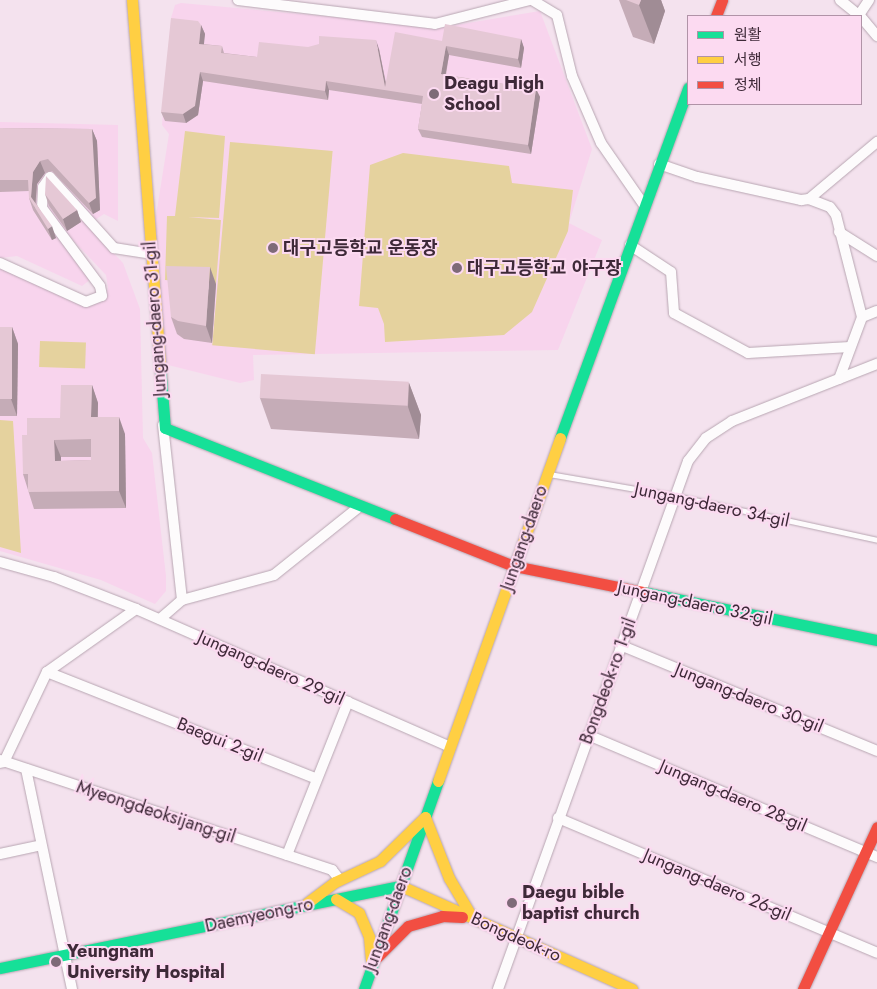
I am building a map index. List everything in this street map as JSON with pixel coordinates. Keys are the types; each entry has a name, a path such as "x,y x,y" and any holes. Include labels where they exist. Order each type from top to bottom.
{"main road":[{"name":"Jungang-daero 31-gil","path":"132,0 163,426"},
{"path":"716,15 722,0"},
{"name":"Jungang-daero","path":"364,989 547,473 687,91"},
{"path":"163,426 514,566"},
{"name":"Jungang-daero 32-gil","path":"514,566 877,640"},
{"path":"304,906 340,880 380,861 425,817 449,878 473,918"},
{"path":"803,989 864,851 877,827"},
{"name":"Daemyeong-ro","path":"0,968 400,886"},
{"name":"Bongdeok-ro","path":"400,886 632,989"},
{"path":"336,899 360,913 369,937 372,963"},
{"path":"372,963 408,926 442,916 473,918"}],"street":[{"path":"238,0 435,24 530,0 557,14 572,76 601,143 644,205"},
{"path":"840,0 859,15"},
{"path":"861,15 869,0"},
{"path":"862,18 877,36"},
{"path":"659,164 732,185 801,200 809,198 877,142"},
{"path":"0,263 86,302 102,296 100,286 42,208 43,187 50,177 114,248 150,254"},
{"path":"809,198 830,206 862,317 840,379"},
{"path":"839,232 877,256"},
{"path":"630,245 671,272 674,312 748,353 850,347"},
{"path":"862,317 877,311"},
{"name":"Bongdeok-ro 1-gil","path":"498,989 620,645 642,592 688,461 706,438 764,406 877,364"},
{"path":"163,426 182,600"},
{"path":"160,619 182,600 274,575 360,506"},
{"name":"Jungang-daero 29-gil","path":"0,562 54,577 136,609 450,747"},
{"name":"Myeongdeoksijang-gil","path":"136,609 47,672 1,762 332,870 340,880"},
{"name":"Jungang-daero 30-gil","path":"620,645 877,751"},
{"name":"Baegui 2-gil","path":"47,672 315,778"},
{"path":"287,855 315,778 348,702"},
{"name":"Jungang-daero 28-gil","path":"588,734 877,857"},
{"path":"26,769 39,846 72,989"},
{"name":"Jungang-daero 26-gil","path":"558,818 877,953"},
{"path":"0,854 39,846"}],"lane":[{"name":"Jungang-daero 34-gil","path":"547,473 676,496 877,540"}],"shaded area":[{"path":"181,3 444,27 540,11 592,149 569,223 602,240 558,350 253,355 254,380 240,383 164,364 155,222 169,134 162,125 171,18 175,5"},
{"path":"0,122 118,125 118,221 104,214 87,225 123,263 140,309 143,438 152,453 166,576 166,591 155,604 101,580 0,551 0,265 88,306 105,298 108,288 106,275 69,236 91,279 82,286 17,256 0,258"},
{"path":"185,131 225,136 219,218 188,217 221,220 216,284 165,280 167,216 175,216"},
{"name":"대구고등학교 운동장","path":"230,142 333,151 315,354 212,345"},
{"name":"대구고등학교 야구장","path":"403,153 509,166 512,183 573,190 568,231 532,312 504,335 385,342 384,324 378,308 359,306 370,165"},
{"path":"40,341 86,343 85,369 39,367"},
{"path":"0,420 13,421 21,553 0,547"}],"building":[{"path":"626,0 641,0 639,5"},
{"name":"Deagu High School","path":"171,18 198,21 201,25 199,44 222,46 221,53 257,57 259,42 308,47 319,44 319,36 376,40 385,87 395,32 442,41 445,24 521,39 518,59 446,46 441,74 536,89 528,145 418,129 423,96 326,81 325,91 200,72 195,106 183,114 161,112"},
{"path":"0,128 92,129 96,198 89,203 48,159 40,161 33,172 31,197 52,226 48,229 29,198 28,180 0,180"},
{"path":"46,176 77,210 63,219 45,194"},
{"path":"166,266 210,267 206,326 178,321 171,317"},
{"path":"0,327 12,327 12,399 0,399"},
{"path":"261,374 409,382 408,406 260,398"},
{"path":"61,385 92,385 91,417 119,417 119,491 28,492 28,474 23,474 22,435 27,435 27,418 60,418","holes":["91,439 91,460 55,461 54,440"]}],"traffic: fast":[{"path":"560,438 687,91"},
{"path":"160,365 165,428 395,519"},
{"path":"643,592 877,640"},
{"path":"364,989 438,781"},
{"path":"0,968 401,886"}],"traffic: slow":[{"path":"132,0 160,365"},
{"path":"438,781 560,438"},
{"path":"307,903 335,882 380,861 425,817 449,878 472,917"},
{"path":"401,886 632,989"},
{"path":"336,899 359,913 369,937 371,959"}],"traffic: jam":[{"path":"716,15 722,0"},
{"path":"395,519 514,566 643,592"},
{"path":"803,989 877,827"},
{"path":"377,957 408,926 442,916 462,917"}],"place":[{"name":"Deagu High School","path":"434,94"},
{"name":"대구고등학교 운동장","path":"273,248"},
{"name":"대구고등학교 야구장","path":"457,268"},
{"name":"Daegu bible baptist church","path":"512,903"},
{"name":"Yeungnam University Hospital","path":"56,962"}]}
